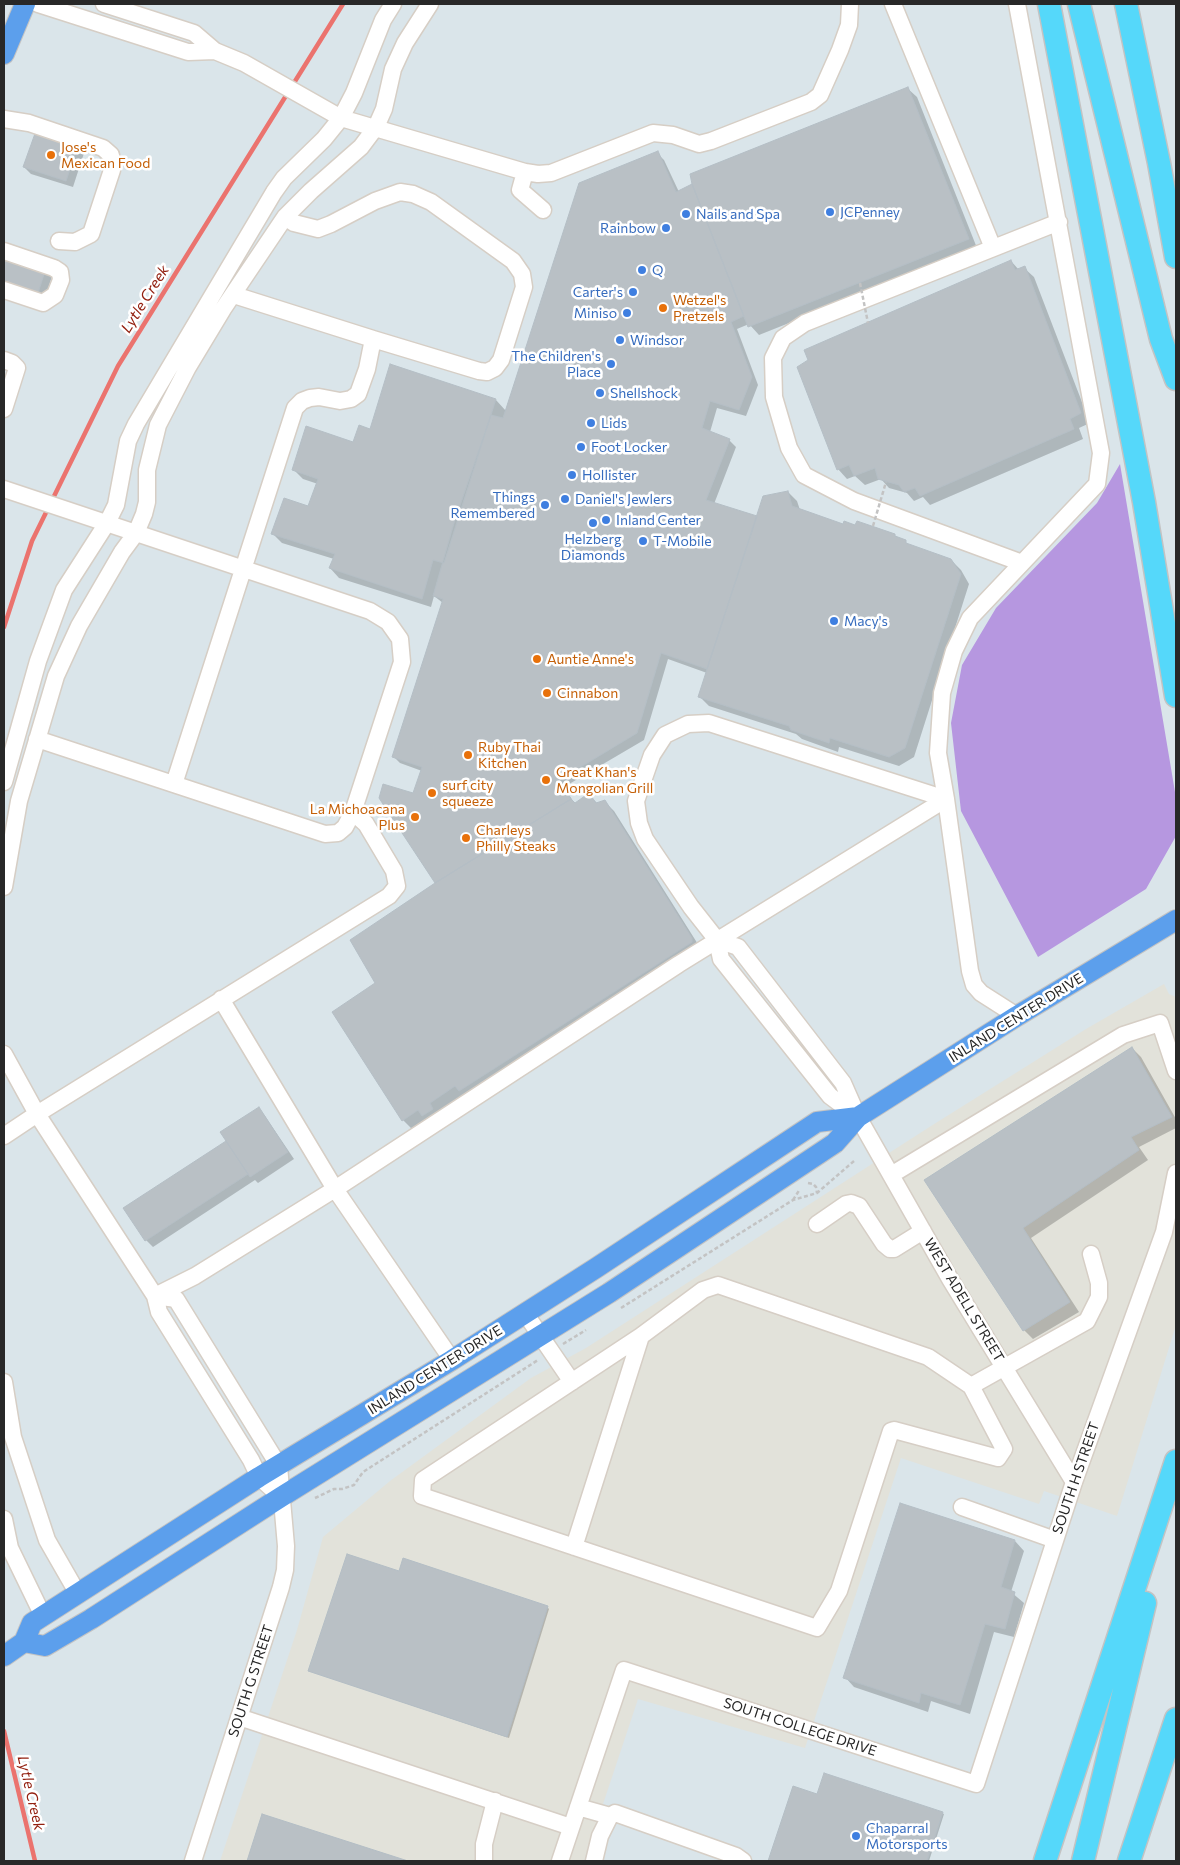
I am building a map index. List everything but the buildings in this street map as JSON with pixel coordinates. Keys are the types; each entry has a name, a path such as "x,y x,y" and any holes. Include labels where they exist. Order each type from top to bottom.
{"highway":[{"path":"1049,4 1144,502 1176,696"},
{"path":"1079,4 1161,340 1176,380"},
{"path":"1126,4 1160,162 1176,257"},
{"path":"1045,1861 1176,1461"},
{"path":"1083,1861 1134,1646 1153,1574 1176,1499"},
{"path":"1129,1861 1176,1718"}],"main road":[{"path":"4,54 26,4"},
{"name":"INLAND CENTER DRIVE","path":"24,1642 45,1646 282,1496 546,1344 835,1143 858,1117 1017,1016 1176,920"},
{"name":"INLAND CENTER DRIVE","path":"4,1656 24,1642 32,1623 259,1477 452,1360 817,1122 858,1117"}],"street":[{"path":"38,4 188,52 215,51"},
{"path":"104,4 194,33 215,51 244,63 337,116 538,174 551,172 653,134 673,134 699,144 711,141 811,102 820,95 840,50 849,25 850,4"},
{"path":"4,782 38,661 64,590 102,522 116,505 128,441 136,424 274,192 284,178 324,139 337,116 354,93 383,20 393,4"},
{"path":"4,887 19,801 56,676 79,626 122,552 136,533 144,514 147,502 147,470 158,425 188,367 285,217 360,147 376,127 384,109 393,70 404,43 430,4"},
{"path":"894,4 993,248"},
{"path":"1017,4 1101,453 1097,484 970,618 954,651 942,693 938,753 970,971 974,985 981,993 1017,1016"},
{"path":"151,40 158,21"},
{"path":"4,119 29,123 103,148 111,155 112,170 90,234 75,242 59,241"},
{"path":"526,172 520,190 543,210"},
{"path":"234,295 466,368 487,372 495,368 501,360 524,287 522,274 513,261 504,253 431,202 413,194 400,192 374,202 331,224 318,228 294,223 285,217"},
{"path":"1022,563 854,501 804,475 789,448 774,397 773,358 783,338 805,323 1059,222"},
{"path":"4,251 54,268 60,272 61,280 55,295 43,303 4,290"},
{"path":"174,784 295,408 302,401 310,398 319,397 340,401 351,399 358,394 367,369 373,339"},
{"path":"4,360 12,363 17,368 4,409"},
{"path":"4,489 370,612 388,622 400,639 402,662 353,812 345,827 338,833 325,834 37,740"},
{"path":"858,1117 830,1096 721,959 717,940 645,839 639,823 636,801 652,755 665,735 688,724 709,723 946,799"},
{"path":"155,1296 195,1276 335,1189 717,940 946,799"},
{"path":"4,1136 389,896 397,886 394,871 366,824 353,812"},
{"path":"221,1000 335,1189 452,1360"},
{"path":"891,1175 1123,1036 1160,1023 1176,1071"},
{"path":"4,1054 37,1114 155,1296 159,1312 251,1460 259,1477 282,1496"},
{"name":"WEST ADELL STREET","path":"858,1117 923,1232 1074,1482"},
{"name":"SOUTH H STREET","path":"976,1784 1074,1482 1164,1232 1176,1173"},
{"path":"817,1224 846,1204 851,1203 859,1206 884,1244 890,1249 894,1249 923,1232"},
{"path":"971,1386 1087,1321 1099,1297 1099,1283 1091,1254"},
{"path":"718,1285 928,1357 971,1386 1004,1449 998,1458 894,1430 890,1431 839,1591 817,1628 422,1496 423,1480 641,1336 703,1290 718,1285"},
{"path":"155,1296 176,1299 279,1466"},
{"path":"525,1313 572,1382"},
{"path":"574,1547 641,1336"},
{"path":"4,1382 13,1437 47,1540 78,1594"},
{"name":"SOUTH G STREET","path":"193,1861 285,1570 286,1546 279,1466"},
{"path":"962,1507 1055,1540"},
{"path":"4,1519 10,1548 43,1616"},
{"name":"SOUTH COLLEGE DRIVE","path":"578,1807 624,1670 976,1784"},
{"path":"239,1717 495,1800 571,1827"},
{"path":"484,1861 484,1844 495,1800"},
{"path":"560,1861 578,1807 610,1816"},
{"path":"594,1861 600,1836 610,1816 615,1813 736,1856 743,1861"}],"path":[{"path":"860,283 868,323"},
{"path":"873,526 886,482"},
{"path":"618,1310 793,1200 817,1194 854,1161"},
{"path":"793,1200 803,1185 809,1182 816,1187 817,1194"},
{"path":"307,1501 334,1489 342,1489 354,1485 363,1472 546,1344 593,1325"}],"shaded area":[{"path":"1120,464 1176,798 1176,836 1146,889 1038,957 961,811 951,723 962,665 996,608 1097,503"},
{"path":"1164,984 1169,994 1176,997 1176,1325 1117,1516 1044,1491 1039,1504 901,1458 805,1748 638,1699 584,1861 220,1861 297,1630 323,1537 390,1481 531,1378 586,1348 931,1126 1086,1029"}],"waterway":[{"name":"Lytle Creek","path":"4,627 32,541 118,366 343,4"},
{"name":"Lytle Creek","path":"4,1731 35,1861"}],"place":[{"name":"Jose's Mexican Food","path":"51,155"},
{"name":"JCPenney","path":"830,212"},
{"name":"Nails and Spa","path":"686,214"},
{"name":"Rainbow","path":"666,228"},
{"name":"Q","path":"642,270"},
{"name":"Carter's","path":"633,292"},
{"name":"Wetzel's Pretzels","path":"663,308"},
{"name":"Miniso","path":"627,313"},
{"name":"Windsor","path":"620,340"},
{"name":"The Children's Place","path":"611,364"},
{"name":"Shellshock","path":"600,393"},
{"name":"Lids","path":"591,423"},
{"name":"Foot Locker","path":"581,447"},
{"name":"Hollister","path":"572,475"},
{"name":"Daniel's Jewlers","path":"565,499"},
{"name":"Things Remembered","path":"545,505"},
{"name":"Inland Center","path":"606,520"},
{"name":"Helzberg Diamonds","path":"593,523"},
{"name":"T-Mobile","path":"643,541"},
{"name":"Macy's","path":"834,621"},
{"name":"Auntie Anne's","path":"537,659"},
{"name":"Cinnabon","path":"547,693"},
{"name":"Ruby Thai Kitchen","path":"468,755"},
{"name":"Great Khan's Mongolian Grill","path":"546,780"},
{"name":"surf city squeeze","path":"432,793"},
{"name":"La Michoacana Plus","path":"415,817"},
{"name":"Charleys Philly Steaks","path":"466,838"},
{"name":"Chaparral Motorsports","path":"856,1836"}]}
